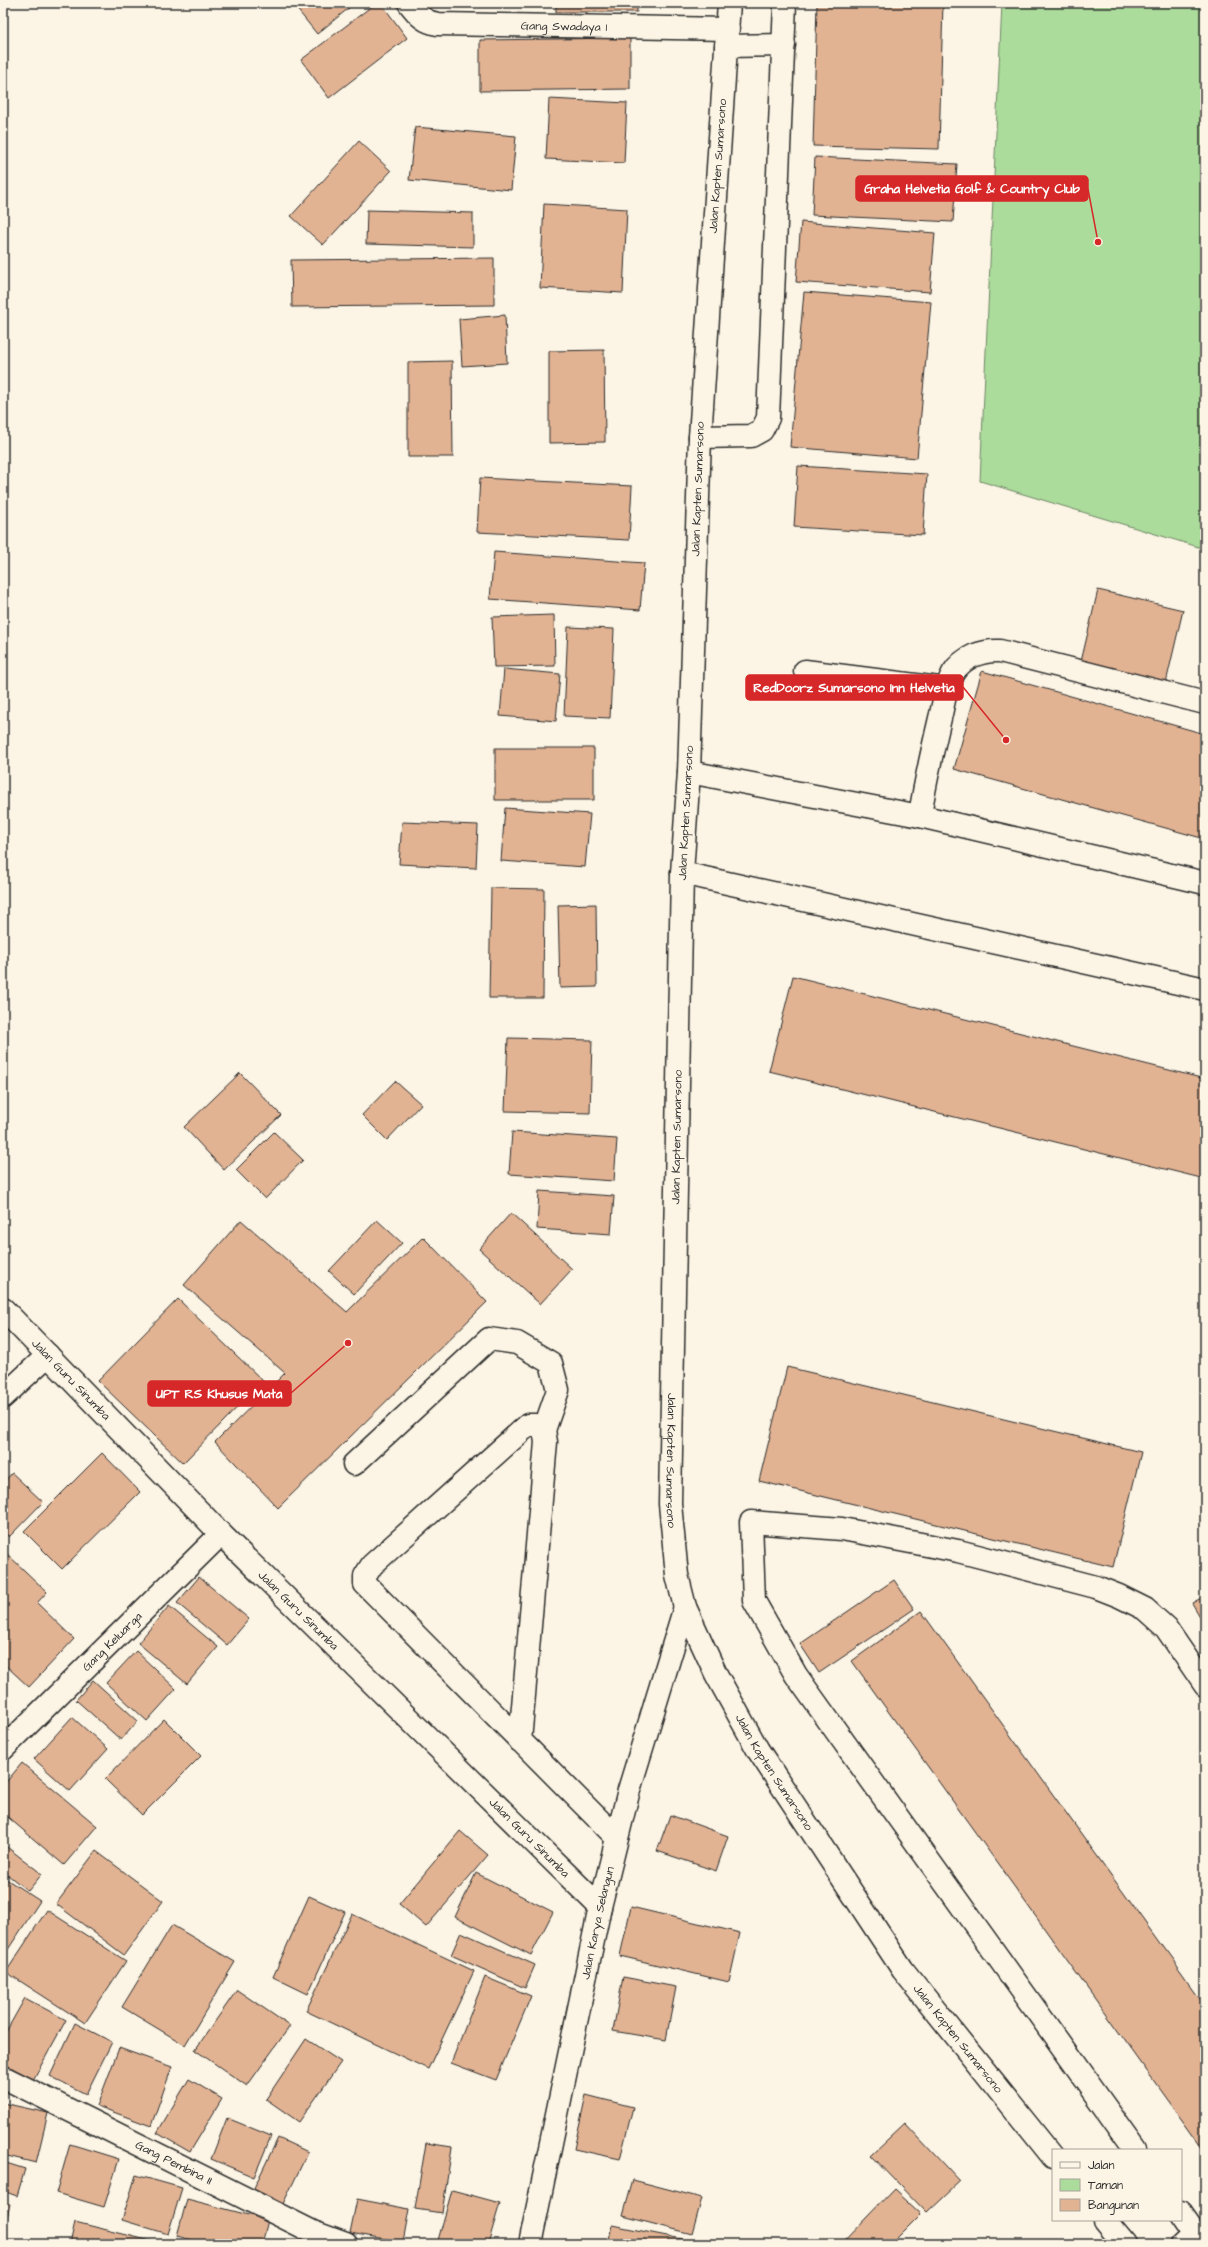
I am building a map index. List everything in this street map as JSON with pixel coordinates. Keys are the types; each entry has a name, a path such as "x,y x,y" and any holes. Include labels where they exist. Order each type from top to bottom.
{"main road":[{"name":"Gang Swadaya 1","path":"409,3 421,18 429,23 727,37 784,45"},
{"name":"Jalan Kapten Sumarsono","path":"729,3 700,437 690,772 682,873 670,1504 677,1576 685,1607 716,1674 758,1750 903,1970 1052,2156"},
{"path":"700,437 751,436 762,430 768,418 785,3"},
{"path":"920,816 925,781 947,689 953,673 974,655 987,650 1000,651 1205,703"},
{"path":"806,671 947,689"},
{"path":"690,772 920,816 1205,883"},
{"path":"682,873 1205,989"},
{"name":"Jalan Guru Sinumba","path":"3,1309 221,1534 600,1907"},
{"path":"354,1464 489,1339 517,1343 551,1363 558,1390 544,1430 546,1442 520,1741"},
{"path":"3,1397 48,1355"},
{"path":"544,1430 536,1425 528,1425 372,1565 365,1576 365,1584 617,1838"},
{"path":"1135,2149 796,1674 754,1601 750,1522 850,1530 958,1551 1096,1587 1119,1596 1145,1609 1161,1623 1184,1652 1205,1685"},
{"name":"Gang Keluarga","path":"3,1748 221,1534"},
{"name":"Jalan Karya Selangun","path":"530,2244 600,1907 617,1838 655,1703 685,1607"},
{"name":"Gang Pembina II","path":"3,2077 313,2232 346,2244"},
{"path":"1182,2214 1195,2233 1183,2244"},
{"path":"1106,2221 1125,2244"}],"green space":[{"path":"1002,3 1205,3 1205,549 980,481"}],"building":[{"path":"292,3 355,3 317,34"},
{"path":"376,3 381,3 407,38 329,98 301,60"},
{"path":"556,3 637,3 637,12 556,12"},
{"path":"817,3 943,3 939,149 813,146"},
{"path":"630,38 630,89 480,91 480,40"},
{"path":"549,99 627,103 624,163 546,159"},
{"path":"415,127 516,136 511,190 409,180"},
{"path":"359,141 391,171 323,245 291,216"},
{"path":"815,157 957,164 953,222 812,215"},
{"path":"544,204 627,209 623,293 540,288"},
{"path":"367,210 473,213 473,247 366,244"},
{"path":"801,222 935,233 930,292 796,282"},
{"path":"494,258 494,305 292,307 291,260"},
{"path":"804,292 931,302 917,458 790,447"},
{"path":"505,315 507,363 462,366 459,319"},
{"path":"604,350 605,442 549,443 549,351"},
{"path":"452,361 453,457 408,457 408,362"},
{"path":"798,466 927,474 923,535 794,527"},
{"path":"480,478 632,486 629,540 477,532"},
{"path":"494,552 644,563 640,610 490,599"},
{"path":"1098,590 1183,610 1165,687 1080,666"},
{"path":"554,615 555,666 494,667 492,617"},
{"path":"568,627 614,629 610,718 564,716"},
{"path":"504,669 560,674 556,721 500,716"},
{"path":"982,671 1205,734 1205,839 954,769"},
{"path":"495,748 594,748 594,800 495,800"},
{"path":"505,808 590,814 585,867 501,861"},
{"path":"402,822 478,825 476,868 399,864"},
{"path":"491,888 544,889 543,998 489,998"},
{"path":"596,904 597,987 560,988 558,905"},
{"path":"793,976 1205,1079 1205,1179 769,1071"},
{"path":"508,1038 592,1040 590,1113 505,1111"},
{"path":"240,1073 281,1115 224,1170 184,1127"},
{"path":"395,1081 421,1104 387,1140 362,1115"},
{"path":"274,1132 303,1160 265,1199 236,1170"},
{"path":"512,1132 617,1139 614,1181 509,1174"},
{"path":"539,1191 614,1196 611,1234 537,1229"},
{"path":"511,1213 572,1269 540,1304 479,1249"},
{"path":"241,1220 347,1312 423,1237 487,1302 278,1508 215,1442 285,1373 184,1285"},
{"path":"377,1220 402,1243 354,1294 329,1271"},
{"path":"178,1299 263,1381 183,1463 98,1381"},
{"path":"787,1367 1141,1452 1113,1567 759,1481"},
{"path":"102,1453 140,1492 62,1569 24,1531"},
{"path":"12,1473 43,1502 9,1537 3,1531 3,1483"},
{"path":"4,1551 47,1592 37,1603 74,1639 29,1687 3,1663"},
{"path":"199,1577 249,1619 227,1645 177,1603"},
{"path":"894,1580 914,1609 819,1673 800,1644"},
{"path":"1205,1596 1205,1625 1192,1603"},
{"path":"169,1606 218,1647 187,1684 138,1643"},
{"path":"921,1611 1205,2006 1205,2152 852,1661"},
{"path":"136,1651 176,1689 147,1721 106,1683"},
{"path":"93,1680 138,1721 121,1740 76,1700"},
{"path":"72,1717 108,1749 70,1791 34,1759"},
{"path":"164,1719 201,1756 142,1815 105,1779"},
{"path":"22,1763 97,1826 64,1865 3,1813 3,1786"},
{"path":"670,1815 728,1836 716,1871 657,1851"},
{"path":"460,1831 488,1855 426,1927 399,1904"},
{"path":"3,1844 42,1874 28,1891 3,1871"},
{"path":"96,1851 163,1901 124,1955 56,1904"},
{"path":"476,1873 553,1912 531,1955 455,1917"},
{"path":"3,1877 40,1901 3,1957"},
{"path":"309,1896 345,1912 308,1994 273,1977"},
{"path":"631,1907 740,1933 729,1982 620,1956"},
{"path":"47,1910 126,1961 85,2023 6,1972"},
{"path":"352,1914 474,1971 428,2069 306,2011"},
{"path":"172,1925 235,1962 185,2045 122,2007"},
{"path":"461,1932 535,1965 525,1988 451,1955"},
{"path":"485,1977 531,1996 496,2080 451,2063"},
{"path":"623,1977 676,1987 666,2040 613,2031"},
{"path":"237,1990 290,2026 247,2086 195,2050"},
{"path":"25,1998 66,2020 33,2080 3,2063 3,2037"},
{"path":"75,2023 112,2042 86,2094 50,2076"},
{"path":"306,2039 341,2062 299,2122 266,2099"},
{"path":"119,2048 172,2067 151,2126 97,2106"},
{"path":"189,2079 222,2099 190,2152 157,2133"},
{"path":"586,2095 633,2107 620,2159 574,2149"},
{"path":"3,2103 48,2113 36,2163 3,2155"},
{"path":"227,2118 271,2136 254,2177 211,2159"},
{"path":"905,2123 960,2182 927,2213 871,2155"},
{"path":"278,2138 308,2152 282,2206 252,2192"},
{"path":"426,2143 452,2147 442,2213 415,2209"},
{"path":"70,2144 119,2159 104,2207 56,2193"},
{"path":"3,2162 25,2169 17,2196 3,2191"},
{"path":"136,2175 182,2188 168,2234 122,2220"},
{"path":"633,2180 702,2198 692,2234 623,2216"},
{"path":"894,2189 921,2214 891,2244 841,2244"},
{"path":"452,2190 500,2203 488,2244 437,2244"},
{"path":"187,2199 268,2220 262,2244 207,2244 177,2236"},
{"path":"357,2199 409,2209 403,2242 350,2233"},
{"path":"3,2203 10,2204 3,2238"},
{"path":"75,2222 163,2244 70,2244"},
{"path":"612,2225 692,2241 692,2244 608,2244"}],"place":[{"name":"Graha Helvetia Golf & Country Club","path":"1098,242"},
{"name":"RedDoorz Sumarsono Inn Helvetia","path":"1006,740"},
{"name":"UPT RS Khusus Mata","path":"348,1343"}]}
